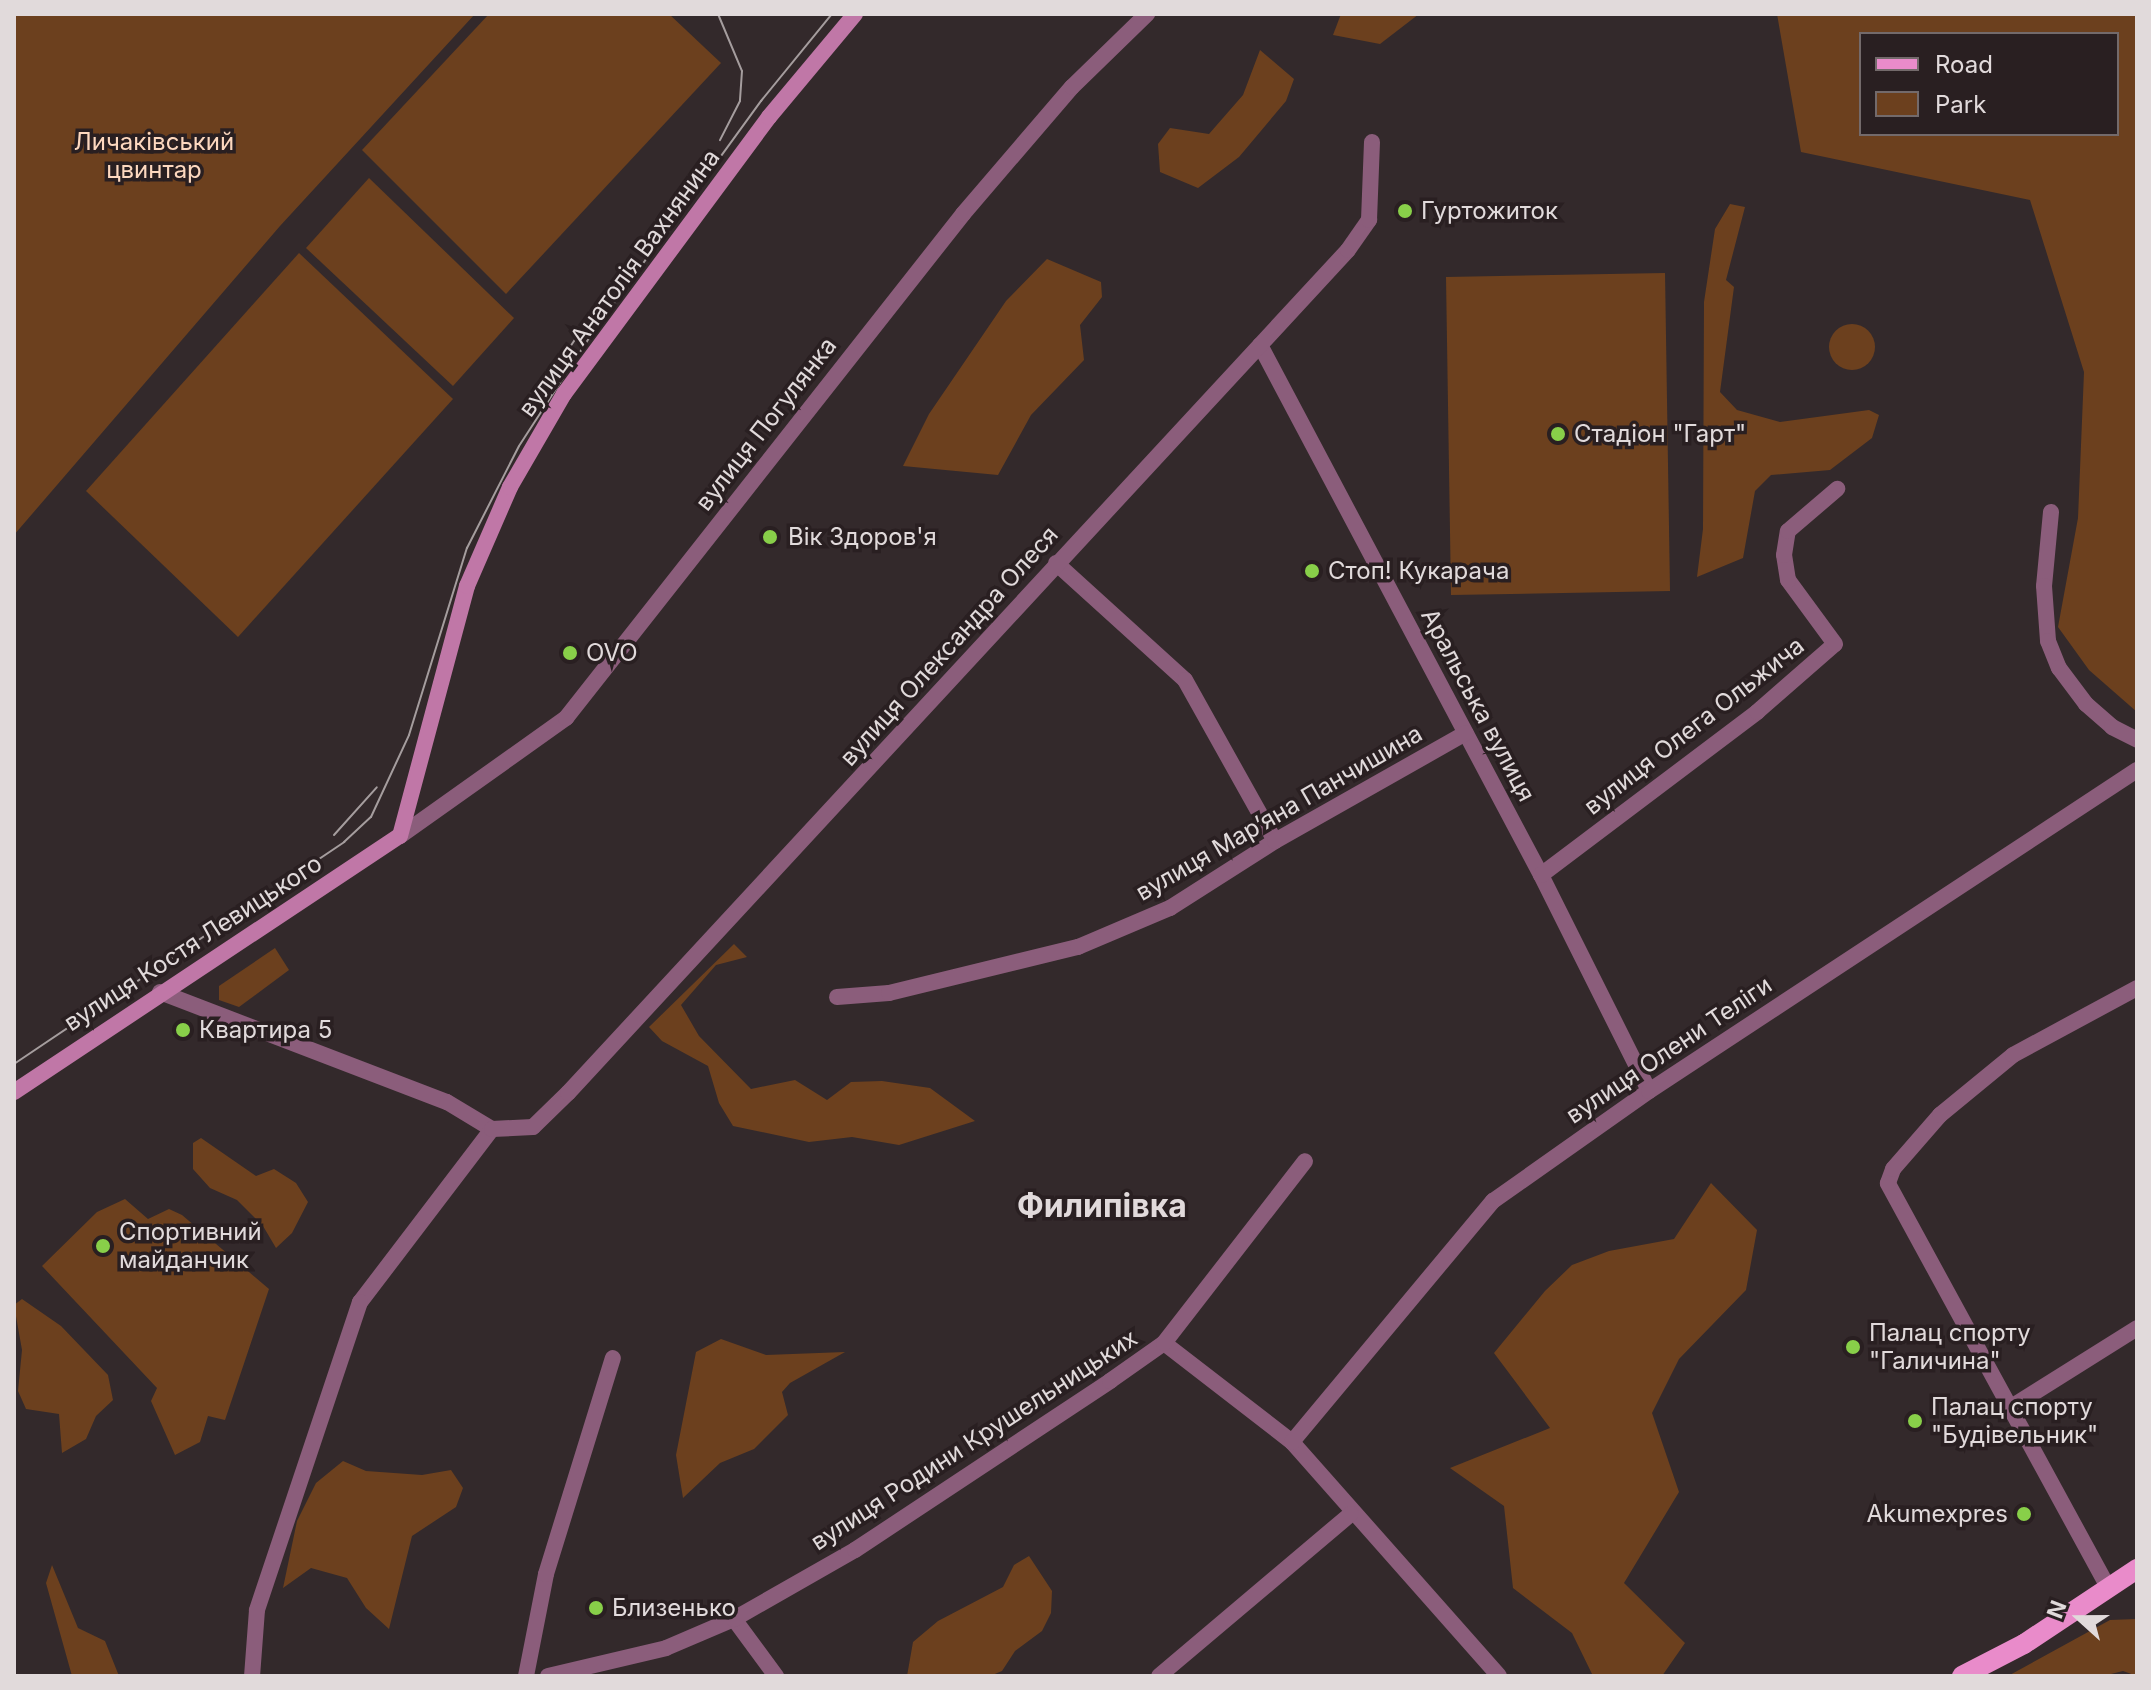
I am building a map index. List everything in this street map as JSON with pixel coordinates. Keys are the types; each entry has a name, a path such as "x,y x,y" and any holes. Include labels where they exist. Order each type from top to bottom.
{"main road":[{"path":"1962,1676 2109,1589 2137,1569"}],"street":[{"name":"вулиця Анатолія Вахнянина","path":"400,836 467,586 510,487 564,394 769,117 855,14"},
{"name":"вулиця Погулянка","path":"400,836 566,718 963,214 1072,87 1147,14"},
{"name":"вулиця Олександра Олеся","path":"492,1129 533,1127 557,1104 1260,345 1369,220 1372,142"},
{"name":"Аральська вулиця","path":"1260,345 1541,875 1649,1091"},
{"name":"вулиця Олега Ольжича","path":"1541,875 1757,712 1835,644 1788,580 1784,555 1788,531 1837,489"},
{"path":"2051,512 2044,586 2048,641 2059,668 2086,704 2112,727 2137,740"},
{"path":"1056,563 1185,680 1275,841"},
{"name":"вулиця Марʼяна Панчишина","path":"837,997 889,993 1078,947 1170,908 1275,841 1466,733"},
{"name":"вулиця Олени Теліги","path":"1292,1442 1493,1201 1649,1091 2137,770"},
{"name":"вулиця Костя Левицького","path":"14,1092 160,992 400,836"},
{"path":"2109,1589 1891,1190 1889,1176 1940,1115 2013,1055 2137,988"},
{"path":"160,992 447,1102 492,1129 360,1302 257,1610 252,1676"},
{"path":"1164,1343 1305,1161"},
{"path":"2008,1409 2137,1328"},
{"name":"вулиця Родини Крушельницьких","path":"548,1676 666,1648 734,1619 855,1550 1164,1343 1292,1442 1351,1514 1499,1676"},
{"path":"526,1676 546,1574 613,1358"},
{"path":"1159,1676 1351,1514"},
{"path":"734,1619 776,1676"}],"green space":[{"name":"Личаківський цвинтар","path":"14,14 475,14 280,226 14,535"},
{"path":"489,14 669,14 721,63 506,294 362,150"},
{"path":"1341,14 1419,14 1380,44 1333,35"},
{"path":"1777,14 2137,14 2137,712 2089,670 2058,627 2078,518 2084,372 2030,200 1801,152"},
{"path":"1260,50 1294,79 1286,101 1239,157 1198,188 1160,172 1158,144 1170,128 1209,134 1243,95"},
{"path":"369,178 514,318 453,386 306,248"},
{"path":"1730,204 1745,207 1726,280 1734,287 1720,392 1737,410 1780,422 1869,410 1879,415 1872,438 1830,470 1771,475 1755,491 1743,558 1697,577 1703,529 1704,302 1715,229"},
{"path":"299,253 453,399 238,637 86,491"},
{"path":"1047,259 1101,282 1102,297 1080,325 1084,360 1031,415 998,475 903,466 929,414 1006,301"},
{"name":"Стадіон \"Гарт\"","path":"1665,273 1670,591 1451,595 1446,277"},
{"path":"1852,324 1868,331 1875,347 1868,363 1852,370 1836,363 1829,347 1836,331"},
{"path":"734,944 747,957 716,965 681,1005 699,1036 751,1089 795,1080 827,1100 851,1082 882,1081 930,1088 975,1121 899,1145 852,1137 809,1142 733,1126 719,1103 708,1066 662,1041 649,1027"},
{"path":"275,948 289,970 239,1007 219,1000 219,986"},
{"path":"201,1138 256,1176 274,1169 296,1183 308,1202 292,1233 276,1248 263,1226 237,1200 210,1188 193,1169 193,1143"},
{"path":"1711,1183 1757,1230 1746,1290 1679,1359 1652,1413 1679,1492 1624,1583 1685,1643 1662,1676 1593,1676 1572,1633 1513,1588 1504,1506 1450,1468 1550,1428 1494,1353 1545,1291 1572,1265 1609,1251 1674,1239"},
{"path":"125,1199 148,1219 169,1209 182,1215 269,1289 225,1420 208,1416 200,1442 175,1455 151,1401 157,1388 42,1266 97,1212"},
{"path":"22,1299 61,1326 108,1375 113,1400 96,1416 86,1439 62,1453 59,1414 26,1409 18,1391 22,1350 14,1305"},
{"path":"721,1339 766,1355 845,1352 790,1383 782,1392 788,1415 754,1449 720,1463 683,1498 676,1455 696,1352"},
{"path":"343,1461 366,1471 422,1475 451,1470 463,1488 456,1507 412,1536 389,1629 366,1608 347,1578 311,1568 283,1588 297,1521 316,1483"},
{"path":"1029,1556 1052,1591 1051,1613 1042,1631 1015,1651 1002,1671 990,1676 907,1676 913,1642 938,1621 1003,1587 1014,1565"},
{"path":"52,1565 78,1628 105,1641 119,1676 72,1676 46,1583"},
{"path":"2137,1619 2137,1676 2123,1671 2103,1676 2008,1676 2110,1620"}],"tram line":[{"path":"718,14 742,71 740,101 720,140"},
{"path":"14,1064 344,842 371,817 409,735 467,548 519,446 591,335 761,101 832,14"},
{"path":"543,387 601,301"},
{"path":"334,835 377,787"}],"place":[{"name":"Гуртожиток","path":"1405,211"},
{"name":"Стадіон \"Гарт\"","path":"1558,434"},
{"name":"Вік Здоров'я","path":"770,537"},
{"name":"Стоп! Кукарача","path":"1312,571"},
{"name":"OVO","path":"570,653"},
{"name":"Квартира 5","path":"183,1030"},
{"name":"Спортивний майданчик","path":"103,1246"},
{"name":"Палац спорту \"Галичина\"","path":"1853,1347"},
{"name":"Палац спорту \"Будівельник\"","path":"1915,1421"},
{"name":"Akumexpres","path":"2024,1514"},
{"name":"Близенько","path":"596,1608"}],"district":[{"name":"Филипівка","path":"1102,1206"}]}
